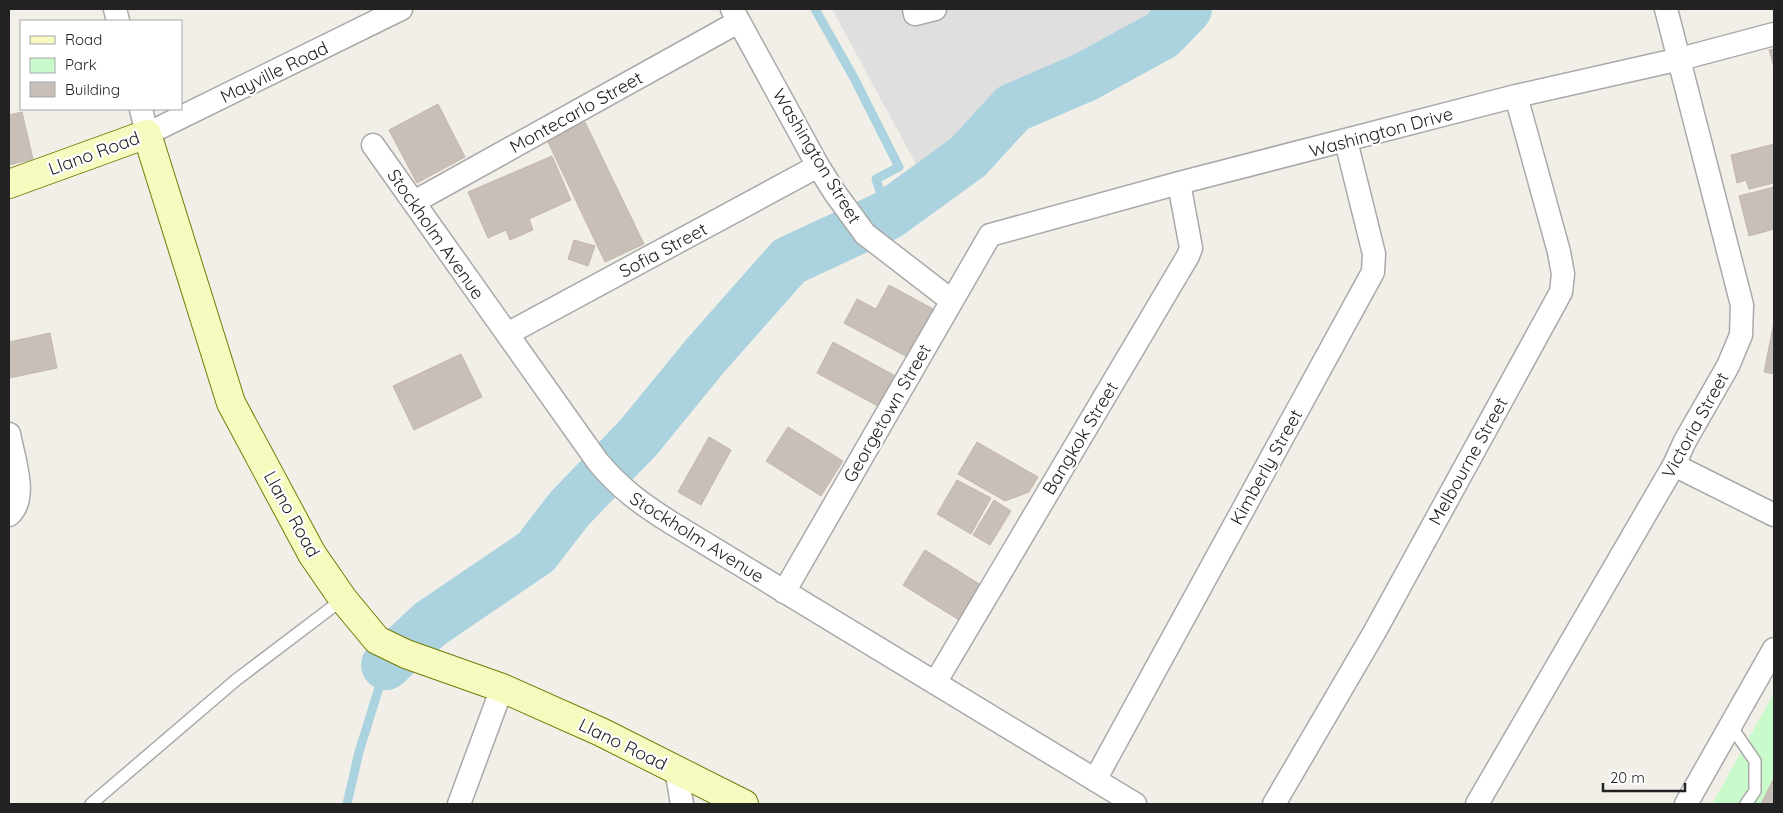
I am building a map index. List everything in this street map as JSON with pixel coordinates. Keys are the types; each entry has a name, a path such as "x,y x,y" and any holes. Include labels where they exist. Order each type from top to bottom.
{"main road":[{"name":"Llano Road","path":"9,184 144,122 231,403 312,554 343,599 377,640 406,654 502,688 602,732 744,804"}],"street":[{"name":"Mayville Road","path":"182,105 401,9"},
{"path":"914,9 915,14 935,9"},
{"name":"Victoria Street","path":"1477,804 1674,465 1684,441 1728,366 1741,335 1742,305 1666,9"},
{"name":"Washington Street","path":"735,15 818,166 865,234 952,301"},
{"name":"Montecarlo Street","path":"414,202 735,15"},
{"name":"Washington Drive","path":"990,235 1179,183 1516,96 1680,59 1774,34"},
{"name":"Melbourne Street","path":"1274,804 1374,633 1561,292 1563,274 1559,252 1516,96"},
{"name":"Mayville Road","path":"144,122 171,110"},
{"name":"Kimberly Street","path":"1095,780 1373,272 1374,254 1346,141"},
{"name":"Stockholm Avenue","path":"373,145 598,462 615,482 646,508 1134,804"},
{"name":"Sofia Street","path":"507,334 818,166"},
{"name":"Bangkok Street","path":"935,683 1188,256 1191,248 1179,183"},
{"name":"Georgetown Street","path":"784,592 990,235"},
{"path":"9,434 19,487 18,503 9,515"},
{"path":"1674,465 1774,515"},
{"path":"1686,804 1774,649"},
{"path":"459,804 502,688"},
{"path":"676,769 682,804"}],"lane":[{"path":"91,804 236,680 343,599"},
{"path":"1731,726 1755,761 1755,791 1746,804"}],"shaded area":[{"path":"832,9 1152,9 1120,39 1027,92 918,168"}],"green space":[{"path":"1774,693 1774,804 1712,804"}],"building":[{"path":"1774,49 1774,67 1769,50"},
{"path":"438,104 465,157 417,183 389,130"},
{"path":"22,112 33,159 9,165 9,115"},
{"path":"585,122 644,244 605,262 547,140"},
{"path":"1774,144 1774,183 1749,189 1746,180 1737,183 1731,155"},
{"path":"552,156 571,200 529,219 533,230 510,240 506,230 488,238 468,192"},
{"path":"1774,187 1774,229 1749,236 1739,196"},
{"path":"574,240 595,246 588,266 568,259"},
{"path":"889,285 935,310 909,358 844,323 857,299 876,309"},
{"path":"1774,322 1774,374 1764,372"},
{"path":"50,333 57,368 9,378 9,342"},
{"path":"833,342 901,379 885,410 817,373"},
{"path":"461,354 482,397 414,430 393,386"},
{"path":"788,427 843,461 821,496 766,461"},
{"path":"709,437 731,450 701,505 678,492"},
{"path":"977,442 1038,477 1029,492 1005,501 958,474"},
{"path":"957,480 991,498 971,534 937,514"},
{"path":"994,500 1011,511 990,545 973,535"},
{"path":"925,550 981,585 959,620 903,585"},
{"path":"1774,778 1774,804 1761,804"}],"waterway":[{"path":"815,9 854,78 899,167 876,179 888,215"},
{"path":"386,665 430,624 536,552 570,508 638,438 705,356 789,261 888,215 968,157 1013,108 1085,77 1162,35 1187,9"},
{"path":"347,804 359,752 386,665"}]}
